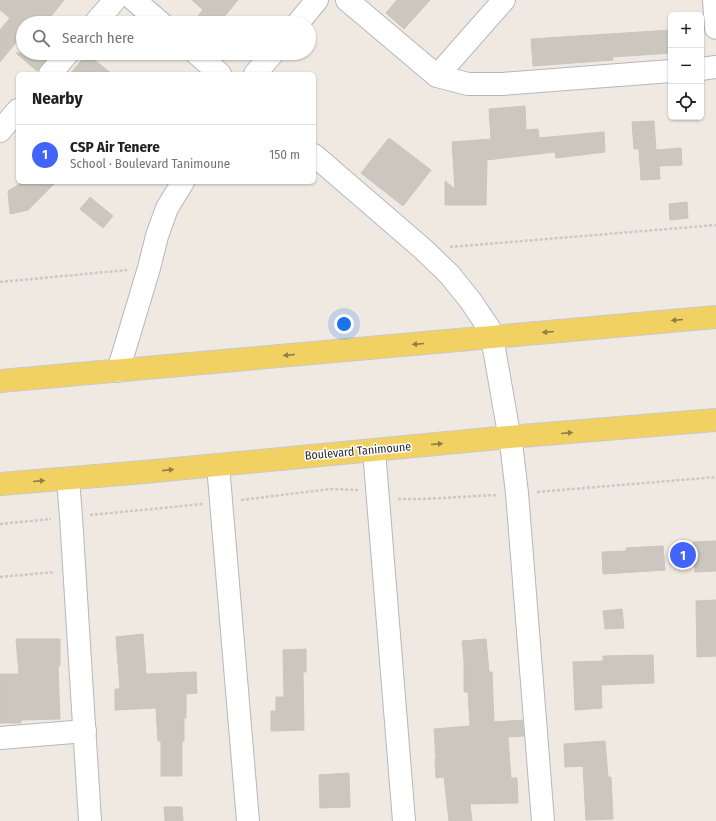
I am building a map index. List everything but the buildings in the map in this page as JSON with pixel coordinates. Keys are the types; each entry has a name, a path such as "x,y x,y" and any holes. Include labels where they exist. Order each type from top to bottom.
{"main road":[{"path":"0,381 716,316"},
{"name":"Boulevard Tanimoune","path":"0,484 509,437 716,420"}],"street":[{"path":"101,16 115,0"},
{"path":"134,0 153,16"},
{"path":"304,16 317,0"},
{"path":"347,0 437,76 468,84 502,84 668,71"},
{"path":"437,76 504,0"},
{"path":"714,0 716,28"},
{"path":"52,72 62,60"},
{"path":"204,60 218,72"},
{"path":"258,72 267,60"},
{"path":"704,69 716,67"},
{"path":"0,131 16,112"},
{"path":"316,157 423,249 449,274 470,300 489,328 492,337 509,437 517,493 544,821"},
{"path":"118,370 149,268 157,236 167,208 182,184"},
{"path":"374,450 404,821"},
{"path":"218,465 248,821"},
{"path":"68,478 90,821"},
{"path":"0,738 85,731"}],"path":[{"path":"423,249 716,225"},
{"path":"0,282 149,268"},
{"path":"0,577 74,571"}],"place":[{"name":"CSP Air Tenere","path":"683,555"}]}
